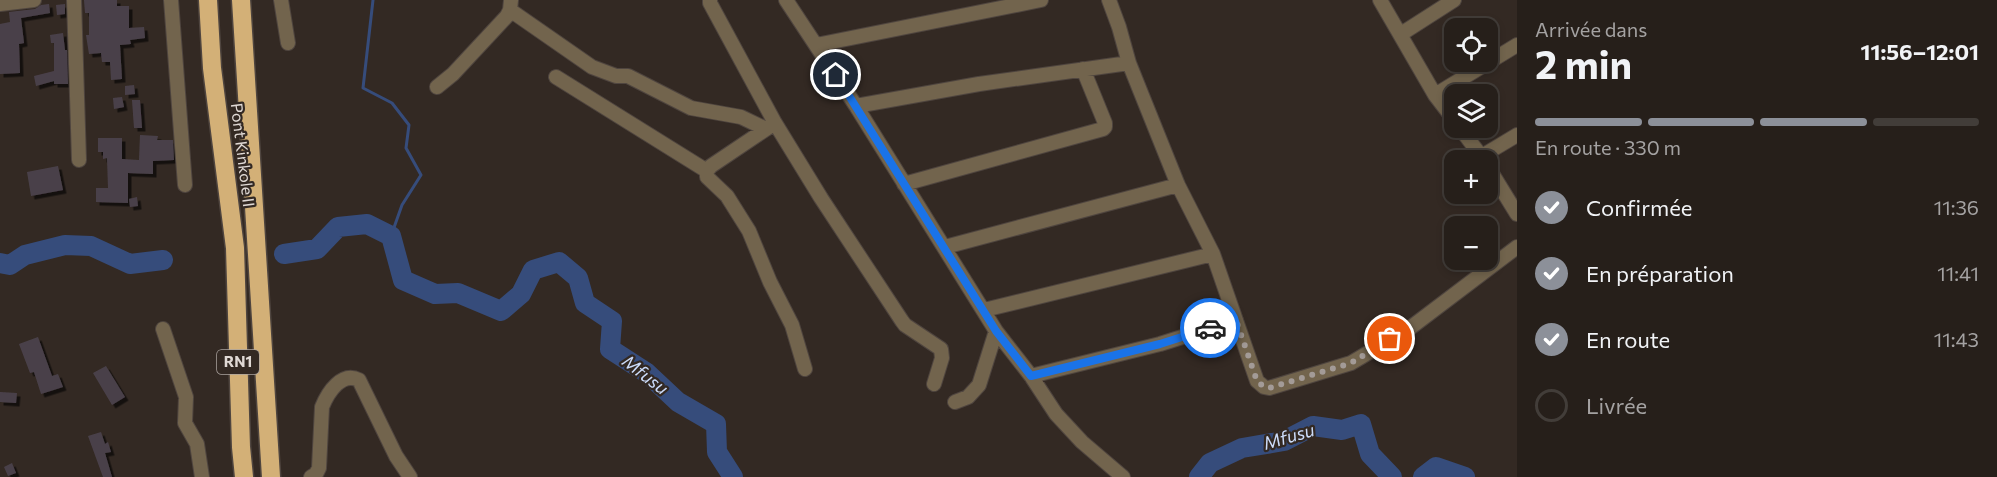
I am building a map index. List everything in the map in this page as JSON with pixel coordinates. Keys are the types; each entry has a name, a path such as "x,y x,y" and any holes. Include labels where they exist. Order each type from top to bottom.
{"highway":[{"name":"Pont Kinkole II","path":"208,0 212,68 235,248 241,447 244,477"},
{"name":"Pont Kinkole II","path":"241,0 271,477"}],"street":[{"path":"0,4 33,0"},
{"path":"74,0 80,160"},
{"path":"171,0 185,184"},
{"path":"281,0 288,43"},
{"path":"699,0 710,0 771,126 902,321 941,349 942,358 934,384"},
{"path":"786,0 856,106 996,331 1031,376 1056,414 1082,442 1123,477"},
{"path":"816,45 1041,0"},
{"path":"1109,0 1129,63 1178,185 1214,254 1257,381 1264,387 1269,388 1351,363 1410,328 1517,247"},
{"path":"1380,0 1444,107"},
{"path":"1401,34 1454,0"},
{"path":"437,87 453,74 511,5 592,67 615,76 628,76 691,108 741,117 771,126"},
{"path":"1435,95 1517,45"},
{"path":"856,106 980,84 1129,63"},
{"path":"904,184 1103,129 1106,127 1105,123 1083,69"},
{"path":"556,77 707,171"},
{"path":"771,126 711,166 707,171 707,177 727,196 749,231 770,282 792,325 806,369"},
{"path":"1498,150 1517,135"},
{"path":"1468,138 1477,150"},
{"path":"1498,183 1517,214"},
{"path":"945,247 1178,185"},
{"path":"984,310 1214,254"},
{"path":"1031,376 1160,344 1236,320"},
{"path":"163,329 186,397 185,423 196,444 202,477"},
{"path":"955,402 968,397 979,385 996,331"},
{"path":"311,477 319,468 322,407 337,384 353,377 359,380 396,456 410,477"}],"building":[{"path":"84,0 117,0 117,6 129,6 129,28 144,27 145,38 130,40 131,44 120,45 122,79 111,80 110,62 102,62 101,53 89,54 86,35 89,35 89,13 85,13"},
{"path":"49,4 50,13 21,18 24,43 19,44 20,73 0,74 0,24 10,22 9,12 35,9"},
{"path":"65,4 65,14 57,15 56,5"},
{"path":"63,33 65,50 67,50 68,84 54,84 54,81 36,86 34,76 54,71 54,43 51,43 50,35"},
{"path":"134,85 135,94 125,95 125,86"},
{"path":"122,97 124,107 114,109 113,98"},
{"path":"132,100 140,100 142,128 134,128"},
{"path":"140,135 158,136 157,140 173,140 174,160 153,161 153,174 128,173 128,203 96,202 96,188 108,188 107,158 103,159 103,152 98,152 98,138 122,138 122,159 139,160"},
{"path":"58,166 63,190 31,196 27,172"},
{"path":"137,197 138,206 130,207 129,199"},
{"path":"38,337 52,376 58,374 63,387 41,394 34,372 30,373 19,344"},
{"path":"106,366 125,397 112,405 93,373"},
{"path":"0,392 17,393 16,403 0,402"},
{"path":"101,432 111,452 105,453 112,477 103,477 88,436"},
{"path":"12,463 16,473 8,476 4,467"}],"waterway":[{"path":"373,0 363,88 392,103 409,125 406,148 421,175 402,205 391,236"},
{"name":"Mfusu","path":"284,254 317,249 338,227 367,224 391,236 403,280 435,294 458,293 501,311 521,294 533,270 559,262 578,278 585,303 612,321 610,349 647,373 678,402 716,424 717,452 733,477"},
{"name":"Mfusu","path":"0,263 10,265 25,255 65,245 91,246 130,264 163,260"},
{"name":"Mfusu","path":"1199,477 1210,463 1242,448 1284,441 1313,426 1342,430 1361,424 1370,454 1392,477"},
{"name":"Mfusu","path":"1423,477 1436,467 1465,477"}],"way so far":[{"path":"1210,328 1236,320 1257,381 1260,385 1269,388 1351,363 1390,339"}],"route":[{"path":"836,75 996,331 1031,376 1160,344 1210,328"}]}
